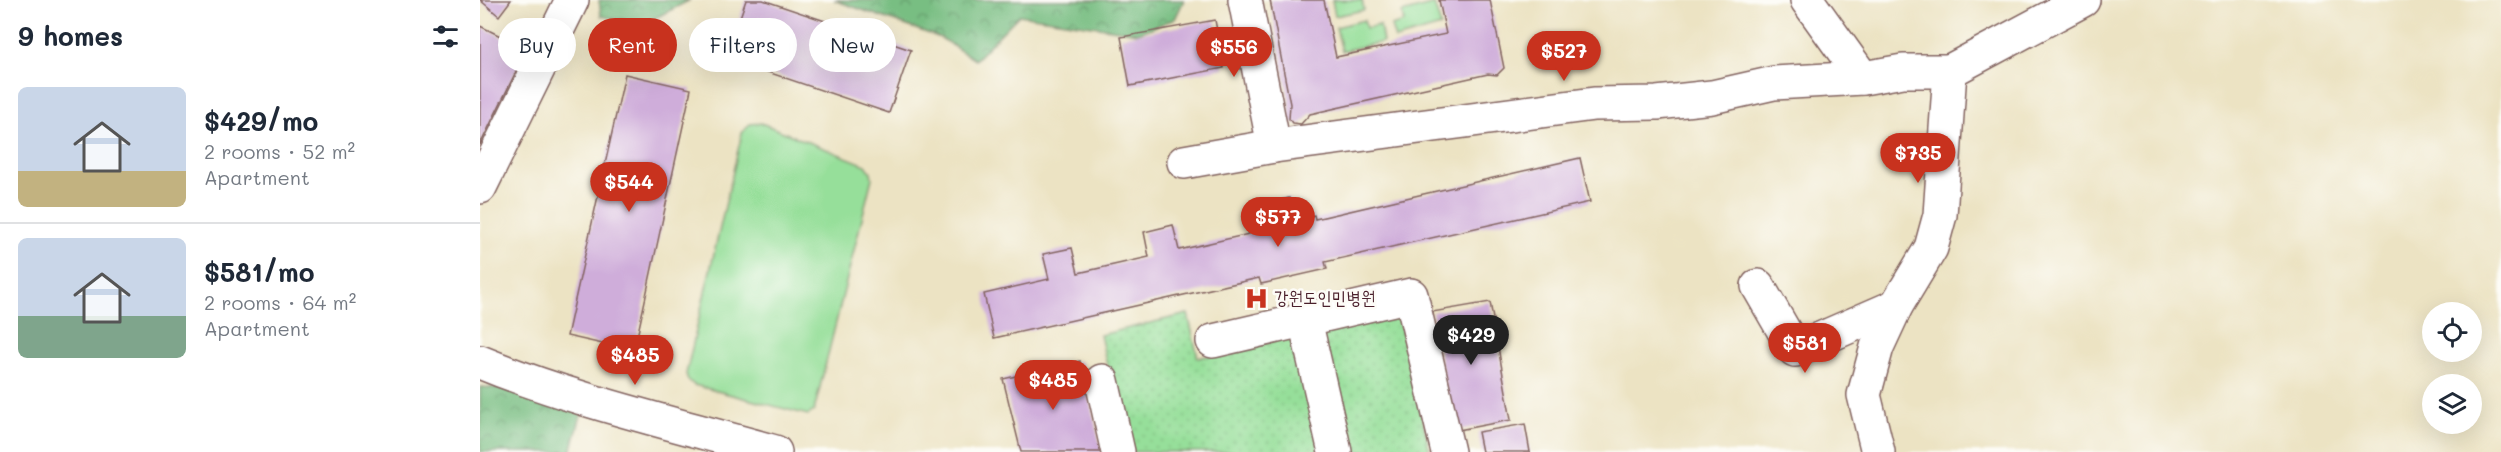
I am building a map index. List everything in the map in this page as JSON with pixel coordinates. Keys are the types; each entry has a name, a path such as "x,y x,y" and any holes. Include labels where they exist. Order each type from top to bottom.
{"street":[{"path":"480,187 572,0"},
{"path":"1245,0 1274,146"},
{"path":"1807,0 1863,78"},
{"path":"1184,162 1274,146 1594,104 1657,103 1712,96 1774,83 1863,78 1903,71 1950,71 2082,0"},
{"path":"1878,452 1864,395 1877,347 1896,306 1931,248 1940,215 1950,71"},
{"path":"1758,286 1795,350 1896,306"},
{"path":"1213,341 1412,294 1448,452"},
{"path":"1305,320 1335,452"},
{"path":"480,362 521,379 775,452"},
{"path":"1102,381 1118,452"}],"green space":[{"path":"599,0 690,0 655,18 601,16"},
{"path":"834,0 1184,0 1175,19 1138,33 1019,15 975,60 941,38 896,22 896,18 885,18"},
{"path":"1332,0 1362,0 1364,10 1335,16"},
{"path":"1434,4 1441,26 1395,39 1391,26 1404,22 1402,13"},
{"path":"1364,20 1366,28 1380,25 1383,42 1342,51 1336,27"},
{"path":"761,123 866,165 872,178 814,411 808,415 694,385 688,380 686,374 742,133 750,124"},
{"path":"1398,312 1430,452 1127,452 1100,335 1188,314 1198,358"},
{"path":"480,387 545,390 583,408 571,452 480,452"}],"building":[{"path":"480,0 511,0 499,16"},
{"path":"746,0 763,0 816,18 809,18 809,72 896,72 896,45 911,50 889,113 767,72 797,72 797,18 740,18"},
{"path":"1270,0 1324,0 1336,57 1446,34 1439,0 1490,0 1504,68 1497,75 1488,74 1310,114 1301,124 1292,123 1289,119 1290,104"},
{"path":"1215,20 1224,68 1130,86 1121,37"},
{"path":"480,26 498,35 498,72 516,72 480,145"},
{"path":"625,74 691,89 634,351 567,336"},
{"path":"1580,158 1590,202 1325,262 1327,269 1261,284 1259,278 994,338 984,294 1049,279 1043,254 1072,248 1078,273 1149,257 1144,232 1173,225 1179,250 1249,234 1248,230 1269,225 1264,204 1289,198 1293,219 1314,215 1315,219"},
{"path":"1490,302 1511,420 1453,431 1432,312"},
{"path":"1080,361 1102,452 1021,452 1003,379"},
{"path":"1525,424 1530,452 1482,452 1478,432"}],"place":[{"name":"강원도인민병원","path":"1256,298"}]}
